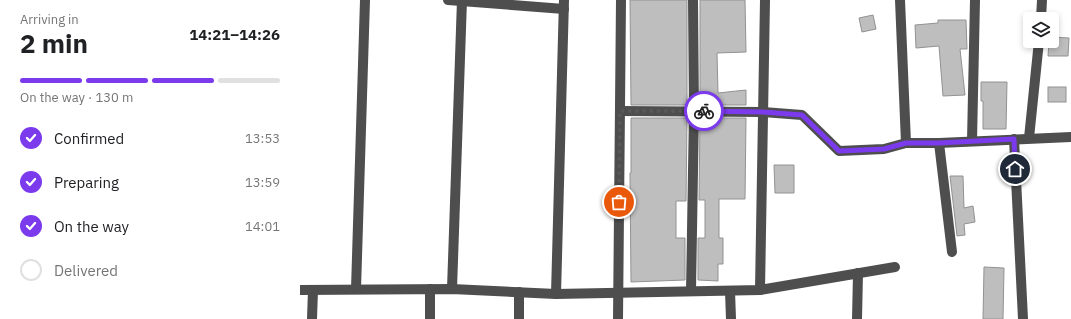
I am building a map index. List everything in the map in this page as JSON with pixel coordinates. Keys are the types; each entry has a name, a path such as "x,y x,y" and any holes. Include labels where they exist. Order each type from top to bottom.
{"street":[{"path":"356,289 365,0"},
{"path":"448,0 564,5 556,294"},
{"path":"618,319 621,0"},
{"path":"691,291 694,111 692,0"},
{"path":"760,290 765,0"},
{"path":"900,0 906,143"},
{"path":"972,141 975,0"},
{"path":"1041,12 1042,0"},
{"path":"452,289 462,1"},
{"path":"1029,138 1038,48"},
{"path":"620,111 763,112 802,115 839,151 884,149 906,143 1071,137"},
{"path":"1014,139 1022,319"},
{"path":"939,143 952,252"},
{"path":"300,290 452,289 556,294 760,290 895,267"},
{"path":"857,319 858,273"},
{"path":"430,289 430,319"},
{"path":"312,319 313,290"},
{"path":"730,290 731,319"},
{"path":"519,292 519,319"}],"building":[{"path":"630,0 687,0 687,105 631,105"},
{"path":"700,0 745,0 746,52 717,53 718,93 746,90 746,105 700,105"},
{"path":"873,15 876,29 862,32 859,18"},
{"path":"938,20 966,20 967,49 960,49 965,95 943,96 939,46 916,48 915,25 938,23"},
{"path":"1059,37 1069,38 1068,56 1048,56 1049,48 1059,48"},
{"path":"981,82 1007,82 1006,129 983,129"},
{"path":"1048,87 1066,87 1066,102 1048,102"},
{"path":"631,118 687,118 686,201 676,201 676,238 685,238 685,280 631,282"},
{"path":"700,118 746,118 745,199 719,199 719,238 723,238 723,264 718,264 718,281 698,280 698,238 705,238 705,200 699,200"},
{"path":"774,165 794,165 794,193 775,193"},
{"path":"950,176 963,176 964,208 973,206 975,222 964,224 965,235 957,236"},
{"path":"984,267 1004,268 1003,319 983,319"}],"way so far":[{"path":"619,202 620,111 704,111"}],"route":[{"path":"704,111 779,112 802,115 839,151 884,149 906,143 939,143 1014,139 1015,169"}]}
